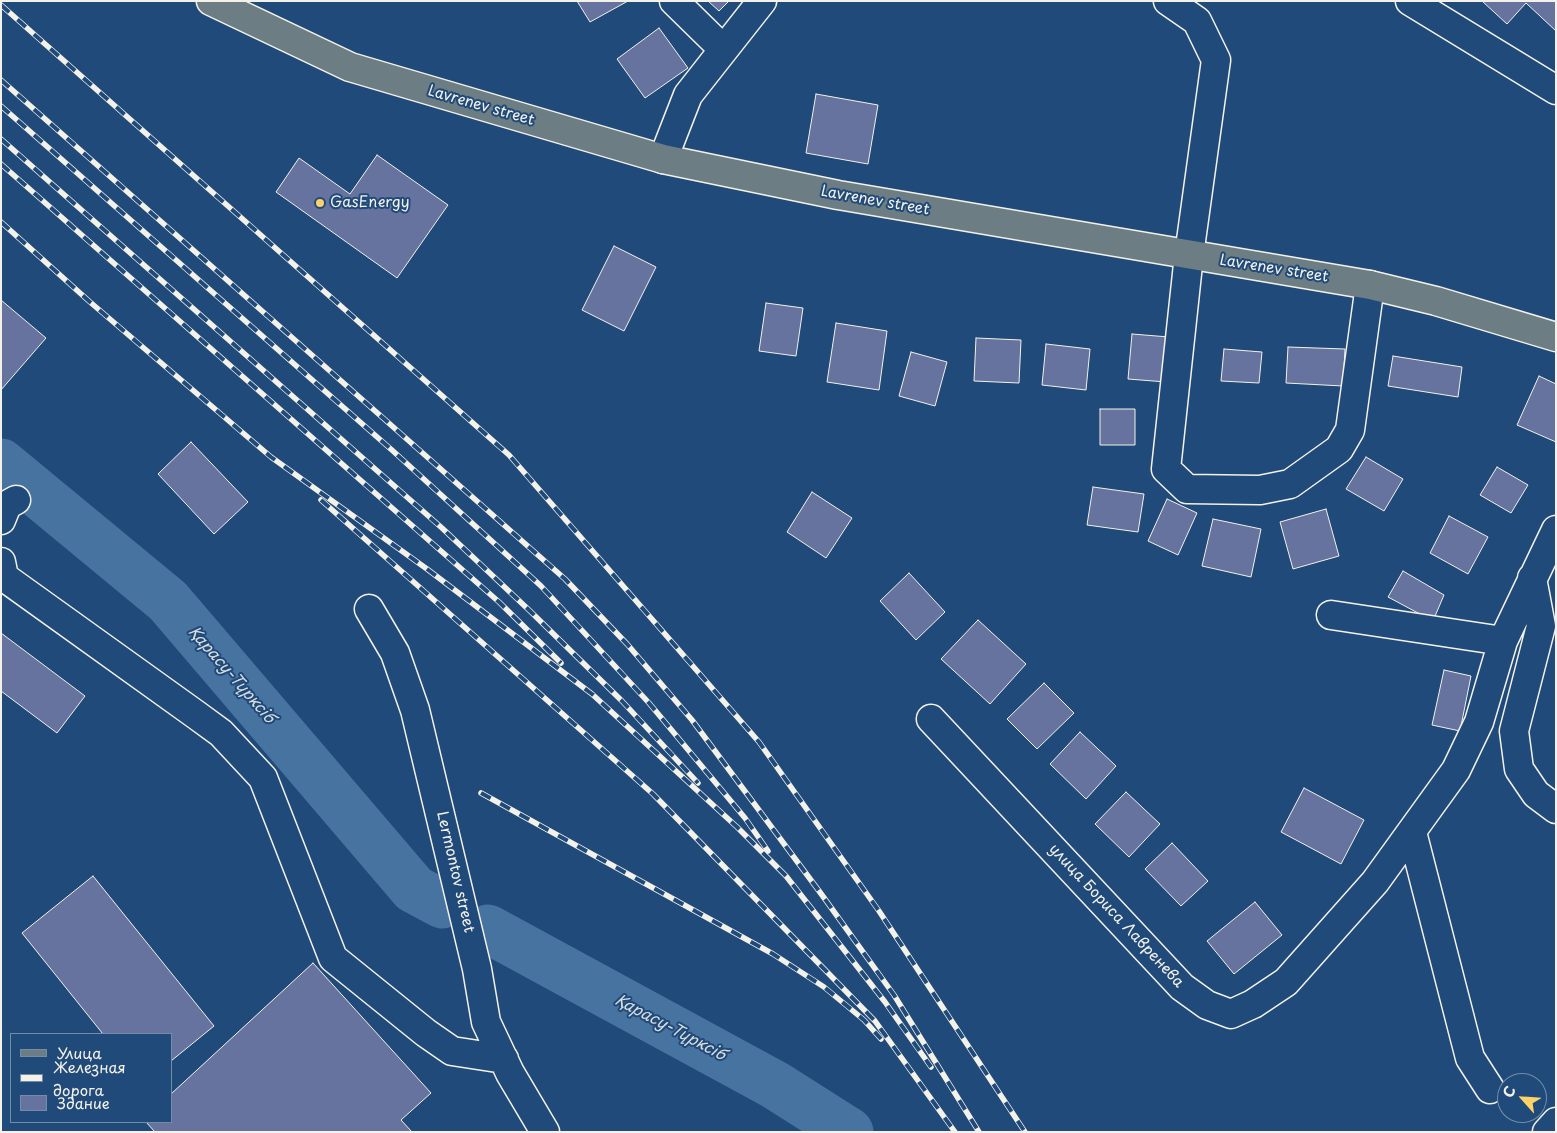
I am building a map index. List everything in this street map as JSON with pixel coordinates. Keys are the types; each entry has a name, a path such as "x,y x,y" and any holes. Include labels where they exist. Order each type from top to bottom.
{"main road":[{"name":"Lavrenev street","path":"211,1 350,68 663,159 838,196 1370,285 1436,301 1556,337"}],"street":[{"path":"674,1 723,49"},
{"path":"663,159 688,95 762,1"},
{"path":"1168,1 1197,21 1216,60 1189,255 1166,469 1187,489 1260,490 1290,484 1339,449 1350,430 1370,285"},
{"path":"1410,1 1556,90"},
{"name":"улица Бориса Лавренева","path":"932,719 1182,987 1206,1005 1231,1014 1253,1004 1286,982 1375,882 1456,770 1479,722 1503,641 1556,530"},
{"path":"1,562 4,577 221,733 263,778 333,958 426,1033 452,1051 504,1059"},
{"path":"1532,578 1541,626 1514,731 1519,769 1536,794 1556,809"},
{"name":"Lermontov street","path":"370,609 395,653 415,710 436,790 477,969 486,1022 544,1132"},
{"path":"1331,615 1503,641"},
{"path":"1412,832 1470,1058 1490,1089"},
{"path":"1547,1132 1556,1122"}],"building":[{"path":"577,1 628,1 590,22"},
{"path":"708,1 729,1 719,11"},
{"path":"1482,1 1556,1 1556,31 1526,3 1507,24"},
{"path":"659,28 688,68 645,98 617,59"},
{"path":"816,94 878,105 868,164 806,153"},
{"path":"377,155 448,205 397,278 276,192 299,158 350,194"},
{"path":"614,246 656,267 624,331 582,310"},
{"path":"1,300 46,338 1,390"},
{"path":"766,303 803,308 796,356 759,351"},
{"path":"836,323 887,331 879,390 827,382"},
{"path":"1132,334 1169,337 1166,382 1128,379"},
{"path":"976,338 1021,340 1019,383 974,381"},
{"path":"1046,344 1090,349 1086,390 1042,385"},
{"path":"1288,347 1345,349 1343,386 1286,383"},
{"path":"1224,349 1262,352 1259,383 1221,381"},
{"path":"911,352 947,362 935,406 899,396"},
{"path":"1393,356 1462,367 1458,397 1388,386"},
{"path":"1539,376 1556,384 1556,442 1517,425"},
{"path":"1100,409 1135,409 1135,445 1100,445"},
{"path":"191,442 248,502 214,534 158,474"},
{"path":"1366,457 1403,479 1384,511 1346,489"},
{"path":"1497,467 1528,485 1511,513 1480,495"},
{"path":"1093,487 1144,494 1138,532 1087,525"},
{"path":"812,492 852,518 826,558 787,532"},
{"path":"1167,499 1197,513 1178,555 1148,541"},
{"path":"1326,509 1339,556 1293,569 1280,522"},
{"path":"1449,516 1488,537 1468,574 1430,553"},
{"path":"1213,519 1261,529 1251,577 1202,566"},
{"path":"1403,571 1444,595 1433,621 1388,597"},
{"path":"909,573 945,612 916,640 880,601"},
{"path":"978,620 1026,664 990,704 941,659"},
{"path":"1,633 85,696 57,733 1,691"},
{"path":"1444,670 1471,676 1460,731 1432,725"},
{"path":"1044,683 1074,713 1037,749 1007,719"},
{"path":"1080,732 1116,766 1086,799 1050,764"},
{"path":"1304,788 1364,820 1341,864 1281,832"},
{"path":"1126,792 1160,824 1129,857 1095,824"},
{"path":"1172,843 1208,881 1181,906 1145,869"},
{"path":"93,876 214,1026 172,1060 172,1033 102,1033 22,933"},
{"path":"1255,902 1282,935 1234,974 1207,941"},
{"path":"313,963 431,1093 401,1120 412,1132 155,1132 147,1123 172,1123 172,1093"}],"waterway":[{"name":"Қарасу-Түрксіб","path":"1,463 168,601 414,889 442,904"},
{"name":"Қарасу-Түрксіб","path":"488,929 775,1085 849,1132"}],"railway":[{"path":"1,5 509,455 759,742 879,911 1025,1132"},
{"path":"1,80 565,579 627,644 692,720 822,895 894,995 979,1132"},
{"path":"1,106 393,451 541,586 649,703 745,818 768,851"},
{"path":"1,139 442,528 622,701 698,783"},
{"path":"1,164 499,602 561,663"},
{"path":"1,222 90,302 271,457 427,569 592,694 737,827 786,876 885,1002 931,1067"},
{"path":"321,500 653,794 875,1021 955,1132"},
{"path":"481,793 773,954 824,987 864,1020 881,1039"}],"place":[{"name":"GasEnergy","path":"320,203"}]}
